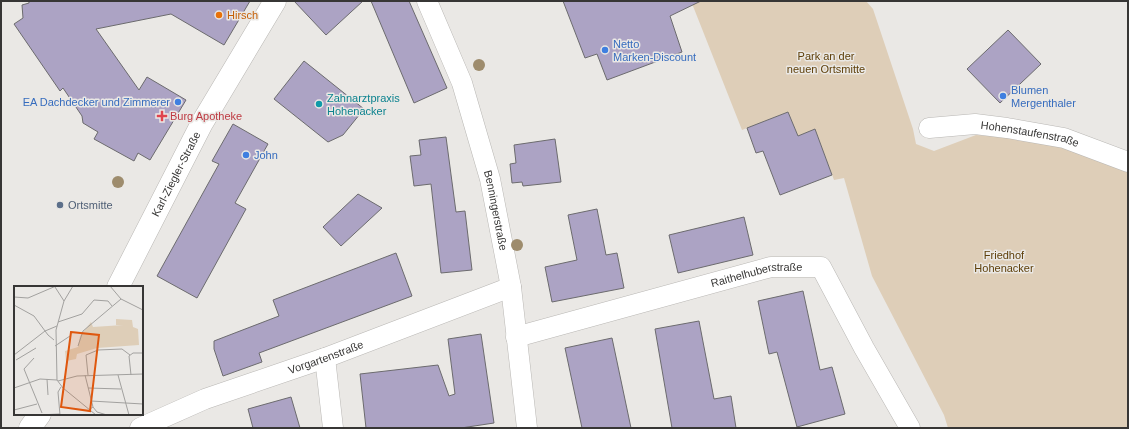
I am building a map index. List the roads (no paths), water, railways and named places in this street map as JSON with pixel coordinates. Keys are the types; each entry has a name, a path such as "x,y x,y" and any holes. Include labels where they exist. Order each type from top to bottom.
{"street":[{"name":"Karl-Ziegler-Straße","path":"119,286 202,123 275,1"},
{"name":"Benningerstraße","path":"427,1 462,83 490,179 511,287 527,428"},
{"name":"Hohenstaufenstraße","path":"929,128 975,124 1007,128 1064,138 1128,162"},
{"name":"Raithelhuberstraße","path":"516,338 771,267 821,268 864,348 910,428"},
{"name":"Vorgartenstraße","path":"141,428 205,399 325,358 511,287"},
{"path":"325,358 333,428"},
{"path":"30,428 39,415"}],"place":[{"name":"Hirsch","path":"219,15"},
{"name":"Netto Marken-Discount","path":"605,50"},
{"name":"Blumen Mergenthaler","path":"1003,96"},
{"name":"EA Dachdecker und Zimmerer","path":"178,102"},
{"name":"Zahnarztpraxis Hohenacker","path":"319,104"},
{"name":"Burg Apotheke","path":"162,116"},
{"name":"John","path":"246,155"},
{"name":"Ortsmitte","path":"60,205"}],"park label":[{"name":"Park an der neuen Ortsmitte","path":"826,62"},
{"name":"Friedhof Hohenacker","path":"1004,261"}]}
